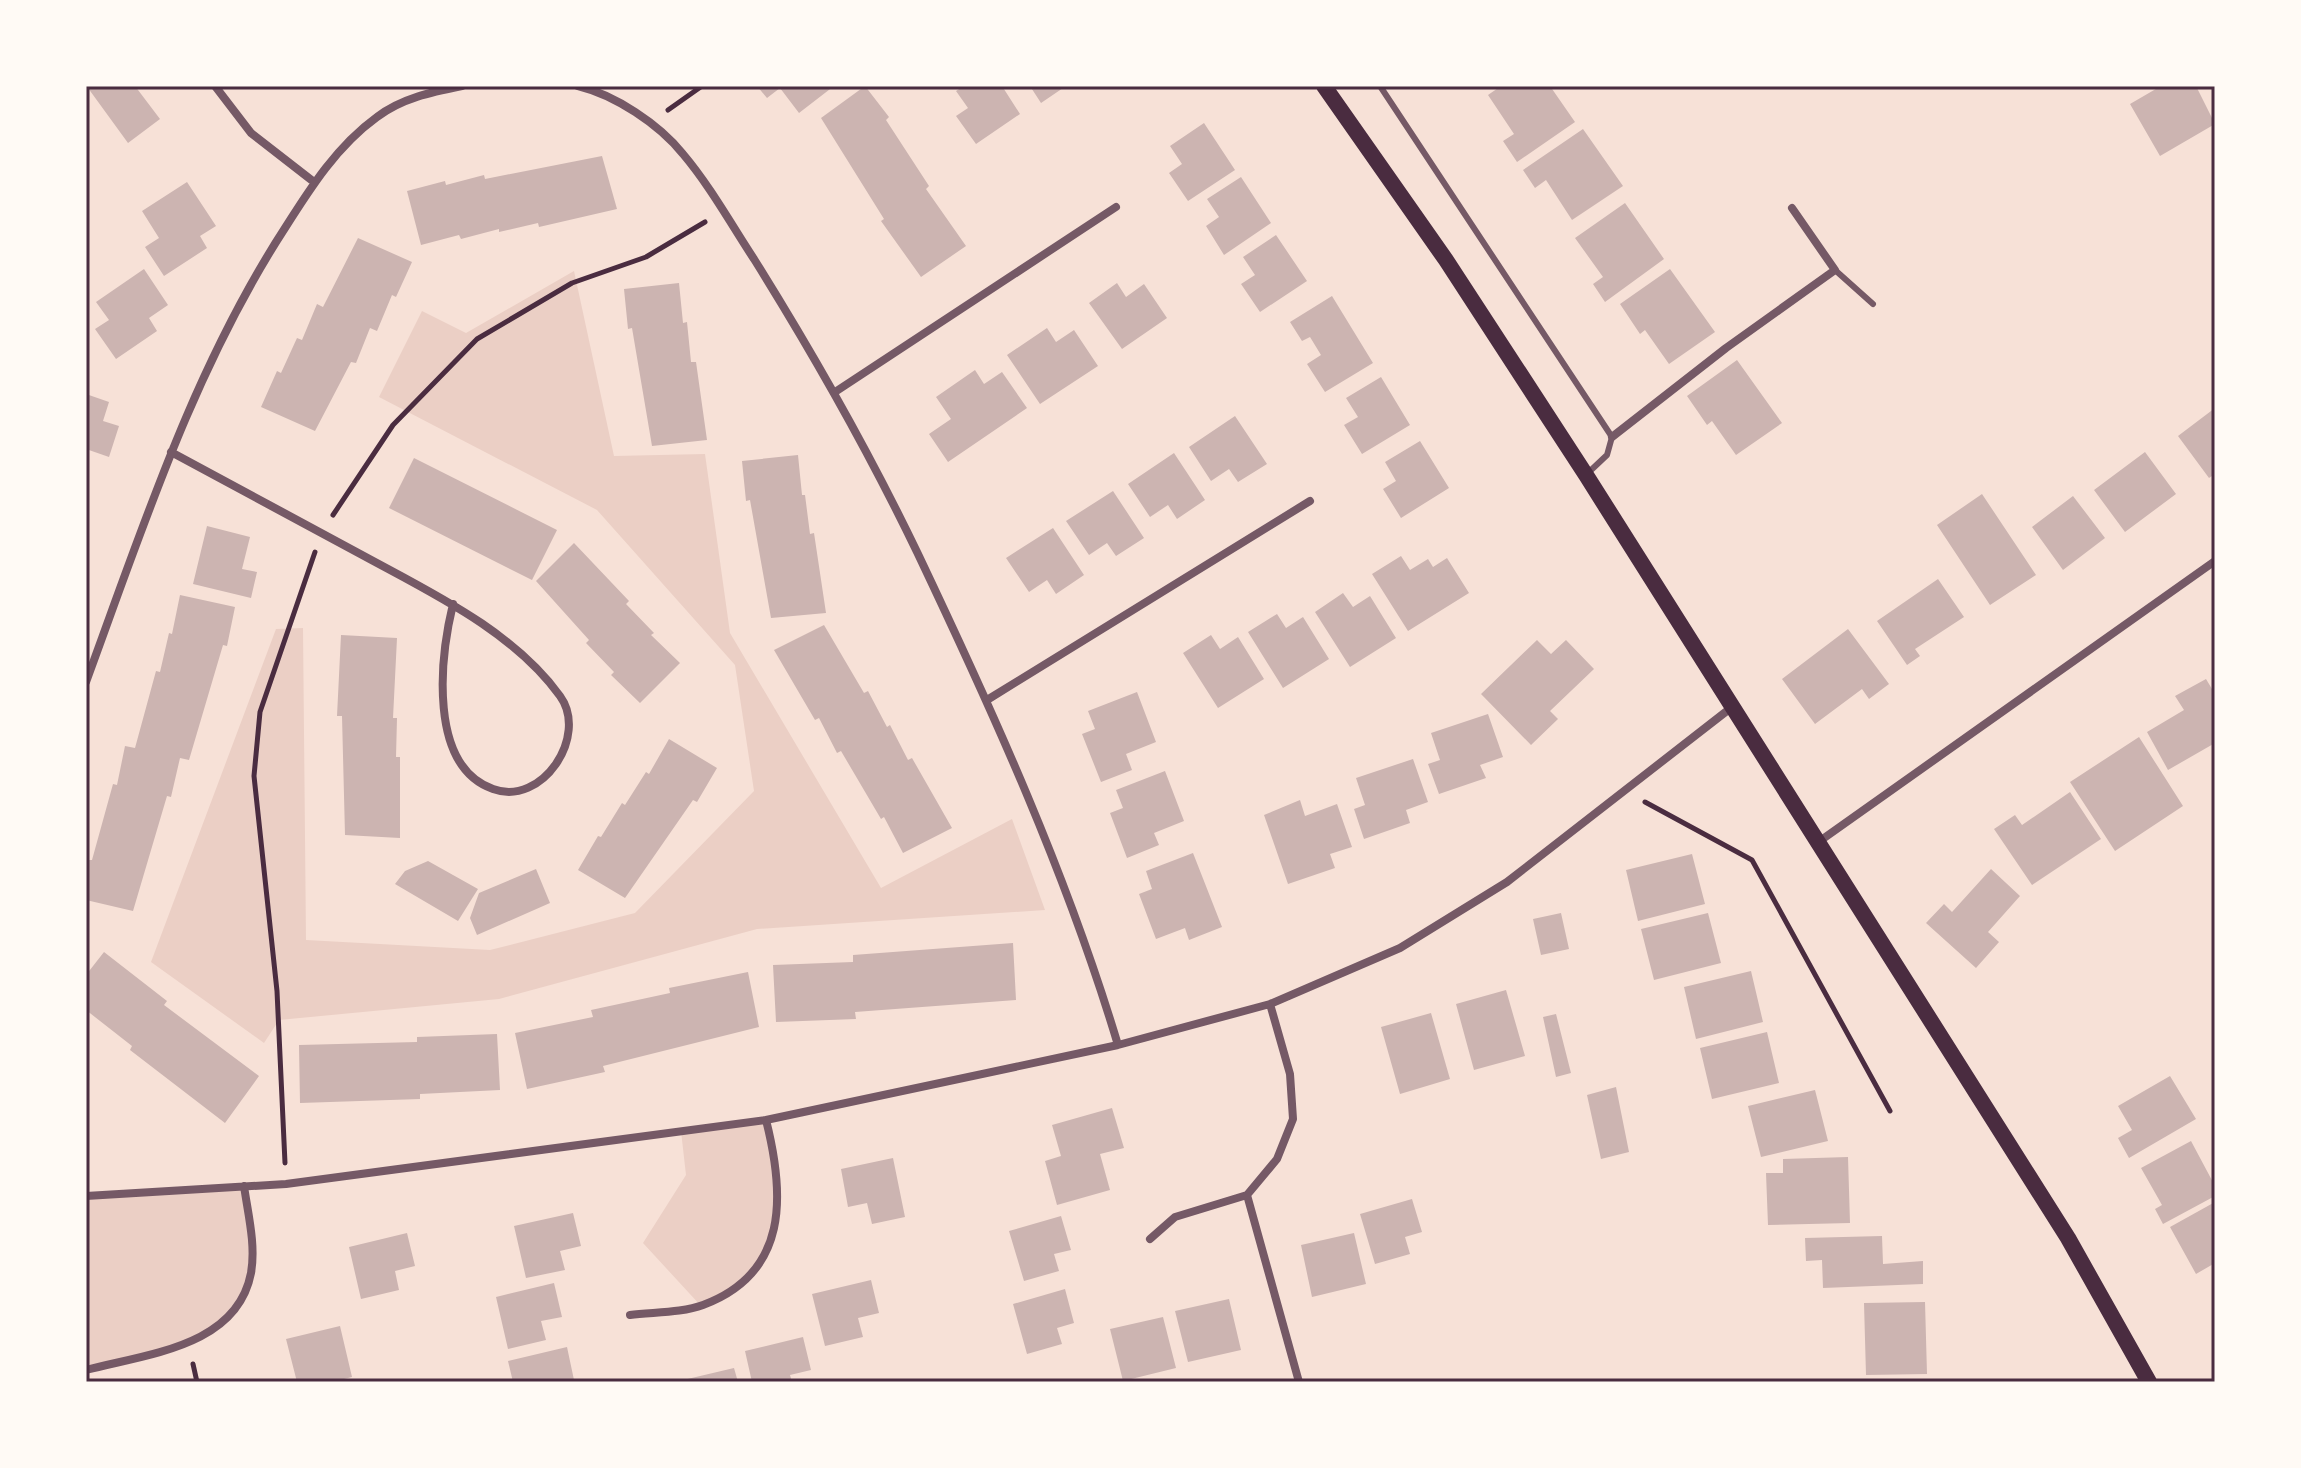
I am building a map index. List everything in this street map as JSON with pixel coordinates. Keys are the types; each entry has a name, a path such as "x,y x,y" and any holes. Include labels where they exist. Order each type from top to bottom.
{"main road":[{"path":"1324,86 1446,260 1586,475 2068,1238 2149,1382"}],"street":[{"path":"215,86 251,133 314,182"},
{"path":"86,682 197,385 258,269 314,182 347,142 379,115 410,99 462,86"},
{"path":"578,86 651,122 682,153 723,212 835,392 883,483 987,700 1060,873 1118,1045"},
{"path":"835,392 1116,207"},
{"path":"1612,437 1726,348 1835,270 1792,208"},
{"path":"171,452 453,604 506,644 562,698 571,732 558,763 530,788 495,790 464,772 448,744 443,644 453,604"},
{"path":"987,700 1310,501"},
{"path":"1817,844 2215,561"},
{"path":"86,1196 286,1184 766,1120 1118,1045 1270,1004 1400,948 1507,882 1732,707"},
{"path":"1150,1239 1175,1217 1247,1195 1277,1159 1293,1119 1290,1074 1270,1004"},
{"path":"630,1315 701,1306 739,1286 768,1251 779,1215 776,1160 766,1120"},
{"path":"86,1370 188,1344 218,1326 240,1304 251,1272 244,1186"},
{"path":"1247,1195 1299,1382"}],"lane":[{"path":"1380,86 1612,437 1607,455 1586,475"},
{"path":"1835,270 1873,304"}],"path":[{"path":"651,122 702,86"},
{"path":"286,1184 277,991 254,776 260,712 321,532 393,425 477,339 572,283 646,257 723,212"},
{"path":"1623,790 1752,860 1890,1111"}],"shaded area":[{"path":"574,271 614,456 705,454 730,633 881,888 1012,819 1045,910 757,929 499,999 279,1020 264,1043 151,962 276,629 303,628 306,940 490,950 635,913 754,791 735,665 597,510 379,397 422,311 466,333"},
{"path":"766,1120 776,1208 768,1249 739,1286 701,1306 643,1243 686,1175 681,1131"},
{"path":"244,1186 251,1241 251,1273 243,1296 228,1315 209,1330 185,1342 86,1370 86,1196"}],"building":[{"path":"135,86 160,119 128,143 88,88"},
{"path":"757,86 834,86 799,113 780,88 767,98"},
{"path":"865,86 889,117 886,120 929,186 926,189 966,246 921,277 881,221 884,219 821,118"},
{"path":"964,86 1002,86 1020,114 976,144 956,116 968,108 956,91"},
{"path":"1030,86 1066,86 1041,103"},
{"path":"1501,86 1550,86 1575,122 1517,162 1503,141 1514,134 1488,95"},
{"path":"2161,86 2196,86 2215,124 2160,156 2130,104"},
{"path":"1204,123 1235,170 1188,201 1169,173 1182,164 1170,146"},
{"path":"1583,129 1623,186 1572,220 1546,180 1535,188 1523,170"},
{"path":"602,156 617,209 539,227 538,223 499,232 499,229 461,239 459,235 421,245 407,191 445,181 446,185 484,175 485,179"},
{"path":"1241,177 1271,223 1224,255 1206,226 1219,217 1207,199"},
{"path":"187,182 216,226 200,236 207,248 164,276 145,247 159,238 142,211"},
{"path":"1625,203 1664,259 1605,302 1593,284 1603,277 1575,238"},
{"path":"1276,235 1307,281 1260,312 1241,284 1255,275 1243,257"},
{"path":"358,238 412,262 396,297 392,295 377,331 370,328 356,363 351,362 315,431 261,407 277,371 281,373 297,338 302,340 317,304 323,307"},
{"path":"144,269 168,305 149,318 157,331 116,359 95,329 109,320 96,302"},
{"path":"1670,269 1715,332 1669,364 1645,330 1640,334 1620,304"},
{"path":"679,283 683,323 687,322 691,362 696,362 707,440 652,446 632,328 628,329 624,289"},
{"path":"1117,283 1126,297 1144,284 1167,318 1122,349 1089,303"},
{"path":"1332,296 1373,363 1325,392 1307,364 1321,355 1310,337 1302,341 1290,322"},
{"path":"1047,328 1056,342 1074,330 1098,366 1040,404 1007,355"},
{"path":"1737,360 1782,423 1736,455 1712,421 1707,425 1687,396"},
{"path":"975,370 984,384 1002,372 1027,408 948,462 929,434 951,419 936,397"},
{"path":"1381,377 1410,425 1362,454 1344,425 1358,417 1346,398"},
{"path":"86,394 109,402 103,421 119,426 109,457 86,449"},
{"path":"2215,408 2215,474 2209,478 2178,436"},
{"path":"1235,416 1267,464 1238,482 1229,469 1211,481 1189,447"},
{"path":"1420,441 1449,488 1401,518 1383,489 1396,481 1385,462"},
{"path":"2145,452 2176,494 2125,532 2094,490"},
{"path":"1174,453 1205,500 1177,519 1168,505 1150,517 1128,484"},
{"path":"798,455 802,495 805,495 810,534 814,533 826,613 771,618 750,500 746,501 742,461"},
{"path":"414,458 557,530 532,580 389,508"},
{"path":"1113,491 1144,538 1116,556 1107,543 1089,555 1066,521"},
{"path":"1982,494 2036,575 1990,605 1937,525"},
{"path":"2073,496 2105,538 2063,570 2032,527"},
{"path":"207,526 250,537 242,569 257,572 251,598 193,584"},
{"path":"1053,528 1084,575 1056,594 1047,580 1029,592 1006,558"},
{"path":"574,543 629,601 626,604 654,633 651,635 680,663 640,703 611,675 614,672 586,643 589,640 536,581"},
{"path":"1401,556 1410,570 1428,559 1433,567 1447,558 1469,593 1408,631 1372,574"},
{"path":"1938,579 1964,617 1915,649 1920,656 1907,665 1877,621"},
{"path":"1343,593 1353,607 1370,596 1396,638 1350,667 1315,612"},
{"path":"180,595 235,607 227,646 223,645 189,760 180,758 171,797 167,796 133,911 86,900 88,860 92,860 113,784 117,785 125,746 135,748 156,671 160,672 169,633 172,634"},
{"path":"1277,614 1286,628 1303,617 1329,659 1283,688 1248,632"},
{"path":"824,625 864,693 868,691 887,727 890,725 908,760 912,758 952,828 903,853 884,817 881,819 841,751 837,753 819,718 815,720 774,650"},
{"path":"1848,629 1889,684 1869,699 1862,689 1815,724 1782,679"},
{"path":"341,635 397,638 393,718 397,718 396,757 400,757 400,838 345,835 342,716 337,716"},
{"path":"1211,635 1220,649 1238,637 1264,679 1218,708 1183,653"},
{"path":"1537,640 1551,654 1566,640 1594,669 1550,711 1558,719 1531,745 1481,694"},
{"path":"2206,679 2215,694 2215,743 2168,770 2147,732 2184,710 2175,696"},
{"path":"1137,692 1156,742 1126,754 1132,770 1101,782 1082,734 1095,729 1088,711"},
{"path":"1488,714 1503,757 1480,765 1486,778 1439,794 1428,764 1440,760 1431,733"},
{"path":"2139,737 2183,806 2115,851 2070,782"},
{"path":"669,739 717,768 697,802 693,800 625,898 578,870 622,803 625,805 646,772 649,774"},
{"path":"1413,759 1428,802 1406,810 1410,823 1364,839 1354,809 1365,805 1356,778"},
{"path":"1165,771 1184,821 1154,833 1159,845 1127,858 1110,813 1123,808 1116,790"},
{"path":"2070,792 2101,839 2032,885 1994,829 2015,815 2022,825"},
{"path":"1300,800 1305,816 1337,804 1352,847 1330,854 1335,868 1288,884 1264,815"},
{"path":"1193,853 1222,927 1189,940 1185,928 1156,939 1139,894 1152,889 1146,871"},
{"path":"1692,854 1705,904 1638,921 1626,870"},
{"path":"428,861 478,889 458,921 395,884 405,871"},
{"path":"536,869 550,903 477,935 470,918 479,893"},
{"path":"1991,869 2020,896 1988,932 1999,942 1976,968 1926,923 1944,904 1952,912"},
{"path":"1561,913 1569,949 1541,955 1533,919"},
{"path":"1708,913 1721,963 1654,980 1641,929"},
{"path":"1013,943 1016,1000 855,1012 856,1019 776,1022 773,965 853,962 853,955"},
{"path":"104,952 167,1001 164,1005 259,1076 225,1123 130,1050 132,1046 86,1010 86,975"},
{"path":"1751,971 1763,1022 1696,1039 1684,987"},
{"path":"748,972 759,1027 603,1066 605,1072 527,1089 515,1033 593,1017 591,1010 670,993 669,988"},
{"path":"1506,990 1525,1056 1474,1070 1456,1004"},
{"path":"1431,1013 1450,1079 1400,1094 1381,1027"},
{"path":"1556,1014 1571,1073 1556,1077 1543,1017"},
{"path":"1767,1032 1779,1083 1712,1099 1700,1048"},
{"path":"497,1034 500,1090 420,1094 420,1099 300,1103 299,1045 417,1042 417,1037"},
{"path":"2170,1076 2196,1119 2129,1158 2118,1138 2132,1130 2118,1106"},
{"path":"1616,1087 1629,1152 1601,1159 1587,1095"},
{"path":"1815,1090 1828,1141 1761,1157 1748,1106"},
{"path":"1112,1108 1124,1148 1100,1154 1110,1190 1057,1205 1045,1161 1061,1156 1052,1125"},
{"path":"2191,1141 2215,1186 2215,1196 2163,1224 2155,1209 2162,1205 2141,1168"},
{"path":"1848,1157 1850,1223 1768,1225 1766,1173 1783,1173 1783,1159"},
{"path":"893,1158 905,1217 872,1224 867,1203 848,1207 841,1169"},
{"path":"1412,1199 1422,1232 1405,1237 1410,1254 1375,1264 1360,1214"},
{"path":"2215,1202 2215,1263 2196,1274 2170,1227"},
{"path":"573,1213 581,1246 560,1251 565,1270 526,1278 514,1226"},
{"path":"1061,1216 1071,1250 1054,1254 1059,1271 1024,1281 1009,1231"},
{"path":"407,1233 415,1266 395,1271 399,1290 361,1299 349,1247"},
{"path":"1354,1233 1366,1284 1312,1297 1301,1245"},
{"path":"1882,1236 1883,1264 1923,1261 1923,1284 1823,1288 1822,1260 1806,1261 1805,1238"},
{"path":"871,1280 879,1313 858,1318 863,1337 825,1346 812,1294"},
{"path":"554,1283 562,1317 541,1321 546,1340 508,1349 496,1297"},
{"path":"1065,1289 1074,1323 1057,1328 1062,1344 1027,1354 1013,1304"},
{"path":"1229,1299 1241,1350 1188,1362 1175,1311"},
{"path":"1925,1302 1927,1374 1866,1375 1864,1303"},
{"path":"1163,1317 1176,1368 1123,1381 1110,1329"},
{"path":"340,1326 352,1377 332,1382 297,1382 286,1339"},
{"path":"803,1337 811,1370 790,1375 792,1382 752,1382 745,1351"},
{"path":"567,1347 574,1380 513,1382 508,1361"},
{"path":"734,1368 738,1382 679,1382 679,1381"}]}
